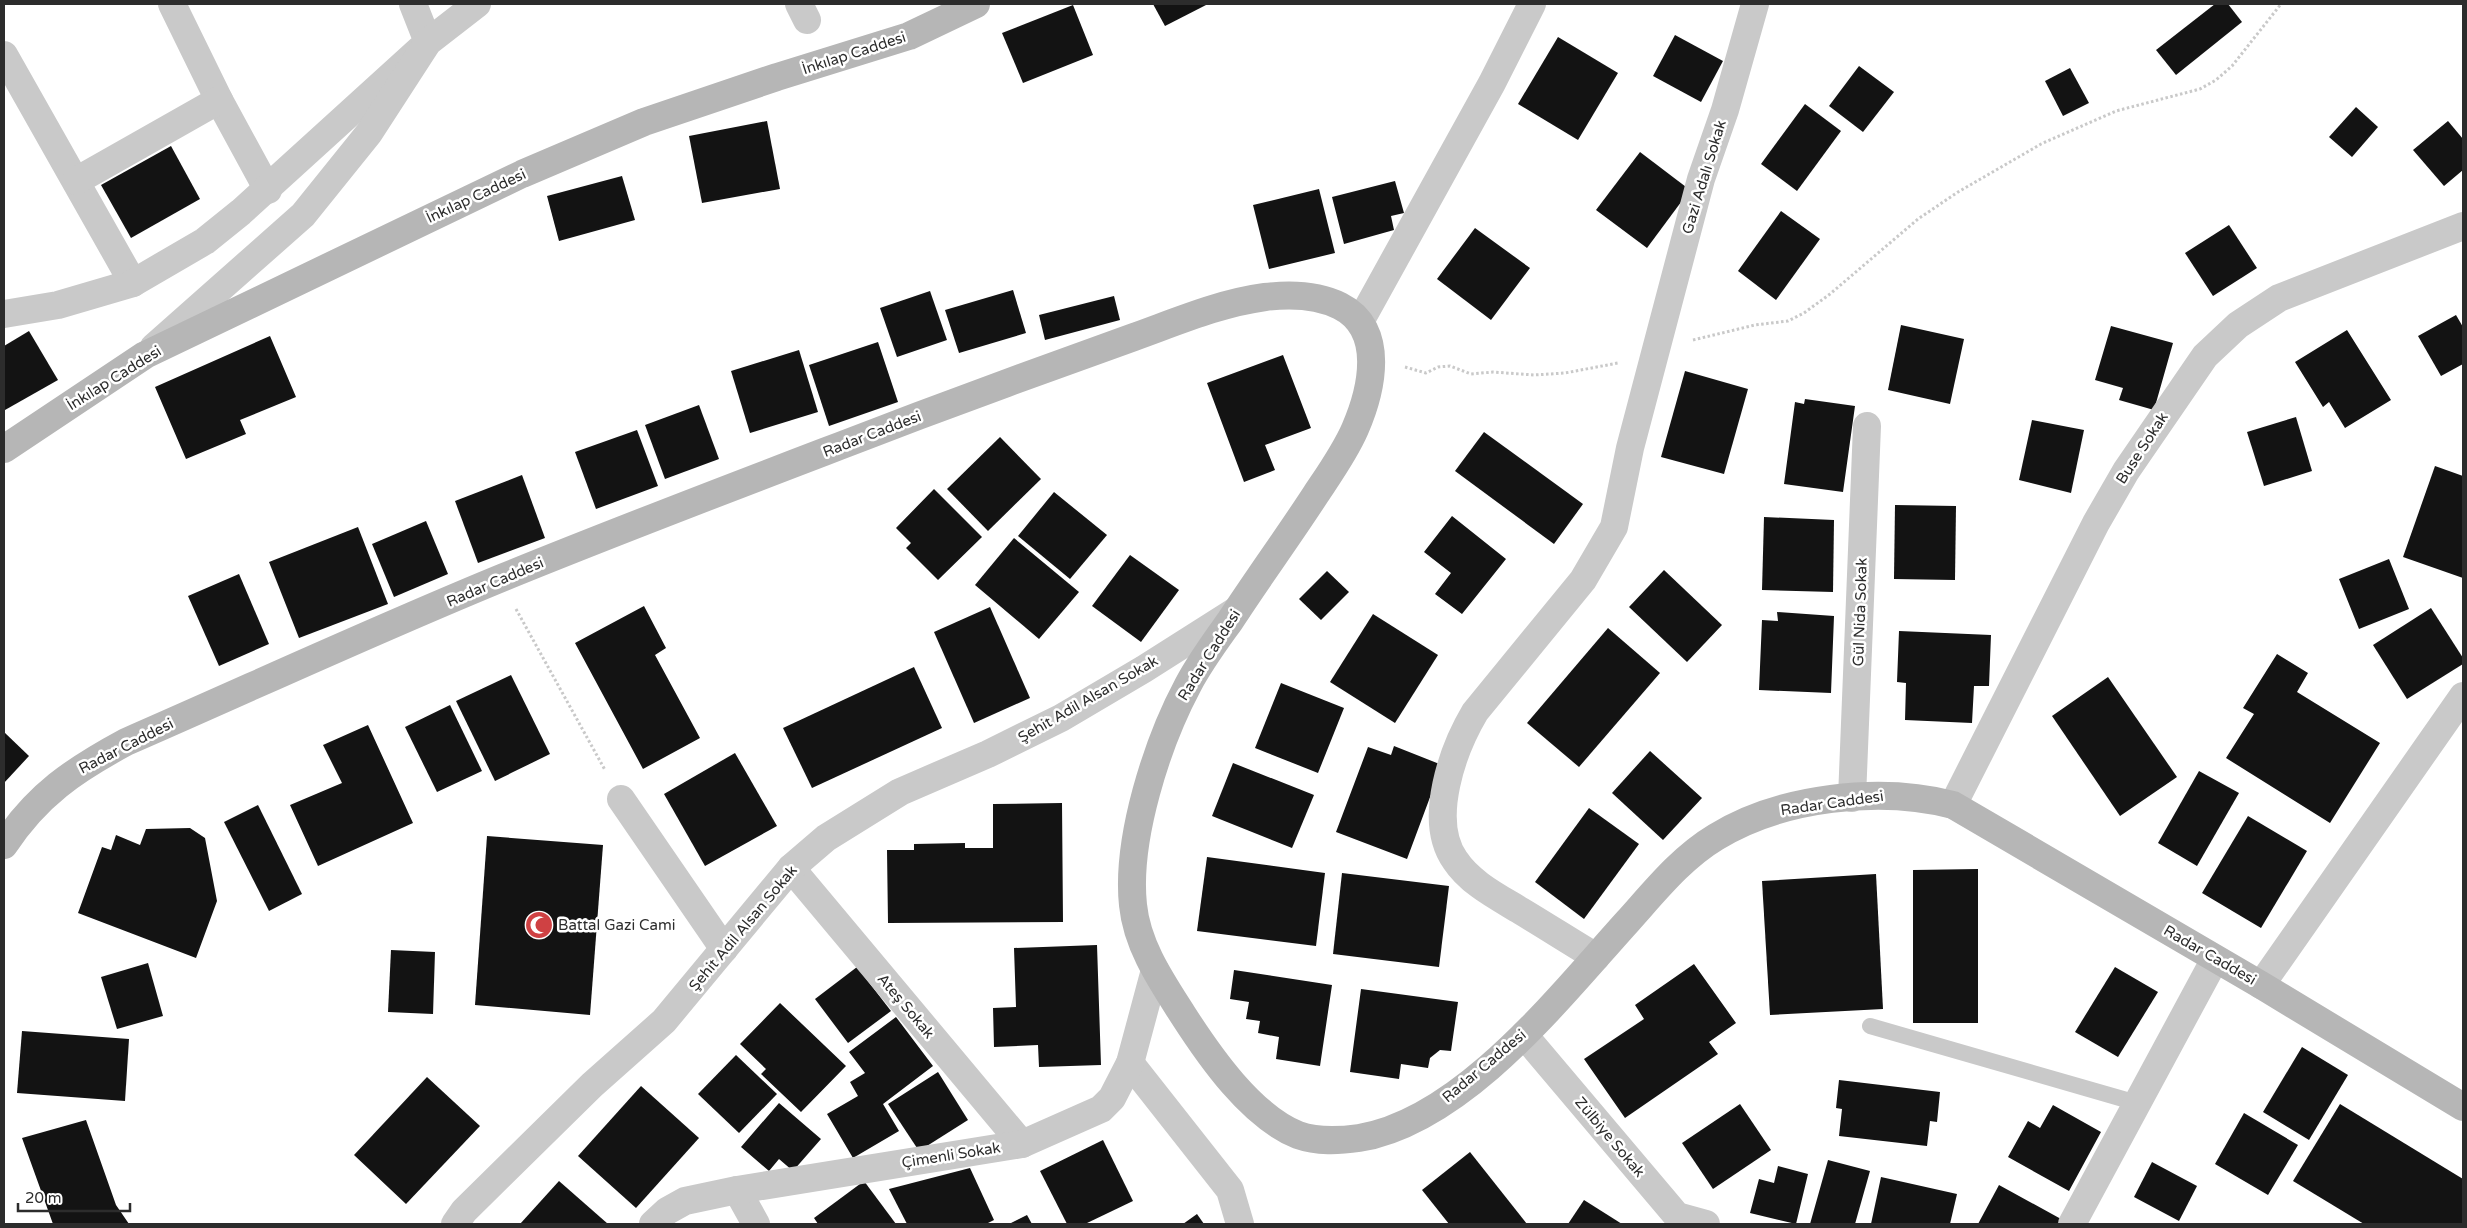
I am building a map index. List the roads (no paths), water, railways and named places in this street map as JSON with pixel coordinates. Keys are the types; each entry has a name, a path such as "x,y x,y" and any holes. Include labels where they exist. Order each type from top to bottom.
{"street":[{"path":"172,4 218,100 268,190"},
{"path":"413,4 428,42"},
{"path":"4,314 58,305 133,283 205,241 268,190 428,42 477,4"},
{"name":"İnkılap Caddesi","path":"4,450 145,355 522,174 636,125 777,77 909,36 976,4"},
{"path":"1360,320 1492,83 1532,4"},
{"name":"Gazi Adalı Sokak","path":"1596,957 1486,890 1467,874 1454,859 1446,838 1443,810 1449,770 1466,727 1495,686 1583,580 1614,527 1630,448 1701,179 1725,110 1755,4"},
{"path":"145,355 303,215 368,133 428,42"},
{"path":"4,55 133,283"},
{"path":"76,181 218,100"},
{"name":"Buse Sokak","path":"1953,805 2096,523 2126,471 2205,356 2238,325 2279,298 2463,226"},
{"name":"Radar Caddesi","path":"4,845 16,827 44,795 81,766 126,742 501,578 1006,382 1211,311 1266,297 1298,296 1322,300 1345,308 1360,320 1368,335 1371,352 1371,377 1364,406 1343,452 1192,677 1167,728 1153,765 1134,851 1132,880 1133,905 1138,931 1155,970 1189,1024 1230,1080 1258,1108 1292,1133 1320,1141 1350,1139 1380,1134 1409,1122 1455,1094 1524,1035 1674,870 1712,839 1742,823 1777,810 1888,794 1925,798 1953,805 2261,985 2463,1107"},
{"name":"Gül Nida Sokak","path":"1852,798 1867,426"},
{"name":"Şehit Adil Alsan Sokak","path":"455,1224 464,1211 592,1085 664,1021 791,868 826,838 900,792 988,754 1061,718 1144,669 1237,610"},
{"path":"2261,985 2463,696"},
{"path":"621,799 724,949"},
{"name":"Ateş Sokak","path":"791,868 1022,1144"},
{"path":"2072,1224 2215,959"},
{"name":"Çimenli Sokak","path":"653,1224 667,1211 685,1202 737,1190 1022,1144 1101,1109 1112,1098 1130,1063 1155,970"},
{"name":"Zülbiye Sokak","path":"1524,1035 1674,1220 1706,1224"},
{"path":"1130,1063 1230,1190 1240,1224"},
{"path":"737,1190 756,1224"}],"lane":[{"path":"1870,1026 2137,1104"}],"place":[{"name":"Battal Gazi Cami","path":"539,925"}]}
